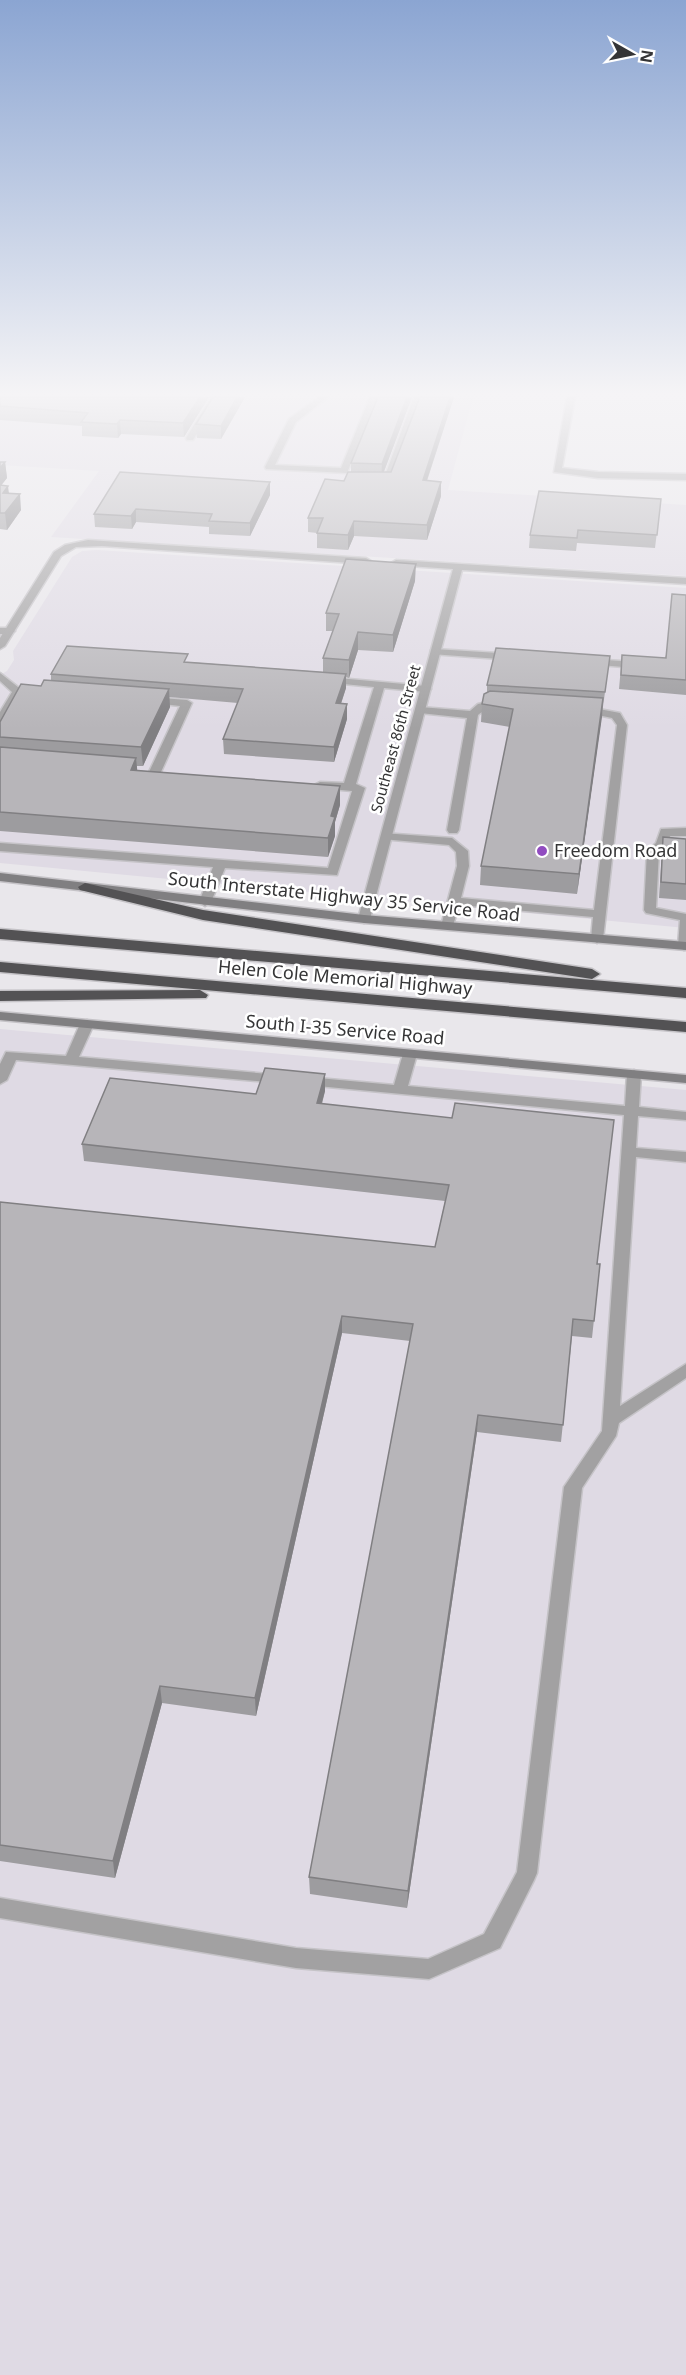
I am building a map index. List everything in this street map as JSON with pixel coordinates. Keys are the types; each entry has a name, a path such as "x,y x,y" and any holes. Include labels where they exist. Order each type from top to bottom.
{"highway":[{"path":"85,887 203,915 686,988"},
{"name":"Helen Cole Memorial Highway","path":"0,934 686,993"},
{"name":"Helen Cole Memorial Highway","path":"0,967 686,1027"},
{"path":"0,996 97,997 289,993"}],"main road":[{"name":"South Interstate Highway 35 Service Road","path":"0,877 364,919 685,946"},
{"name":"South I-35 Service Road","path":"0,1016 686,1079"}],"street":[{"path":"0,646 5,631 57,554 63,549 78,544 374,562"},
{"path":"386,563 686,581"},
{"name":"Southeast 86th Street","path":"364,919 458,567"},
{"path":"435,652 530,658"},
{"path":"577,661 636,665"},
{"path":"0,676 23,691 0,721"},
{"path":"310,679 426,689"},
{"path":"349,787 380,684"},
{"path":"142,699 187,703 155,772"},
{"path":"453,830 473,715 478,708 488,704 509,705"},
{"path":"574,708 616,715 622,725 597,939"},
{"path":"420,710 473,715"},
{"path":"0,847 333,872 359,788 303,783"},
{"path":"685,946 685,918 650,910 653,851 662,845 665,832 686,832"},
{"path":"386,836 452,842 462,851 463,866 447,926"},
{"path":"205,902 220,865"},
{"path":"453,901 600,914"},
{"path":"70,1060 87,1024"},
{"path":"400,1090 410,1054"},
{"path":"0,1080 6,1055 686,1116"},
{"path":"0,1908 296,1958 429,1969 492,1941 527,1873 573,1487 610,1432 634,1074"},
{"path":"630,1152 686,1157"},
{"path":"611,1420 686,1370"}],"shaded area":[{"path":"72,508 686,508 686,576 51,537"},
{"path":"97,550 686,588 686,928 0,863 0,675 7,671 14,660 13,651 72,557 82,551"},
{"path":"0,1029 686,1090 686,2375 0,2375"}],"building":[{"path":"0,508 9,508 5,513 0,513"},
{"path":"98,508 257,508 250,523 209,521 212,514 136,509 131,516 94,514"},
{"path":"312,508 433,508 427,525 354,521 348,535 317,533 323,518 308,518"},
{"path":"536,508 660,508 657,535 578,530 577,538 530,535"},
{"path":"346,559 416,564 393,635 358,632 349,660 323,658 339,614 326,613"},
{"path":"672,594 686,595 686,680 621,675 622,655 666,658"},
{"path":"67,646 188,654 184,662 346,674 336,703 347,704 334,747 223,739 243,689 51,674"},
{"path":"496,648 610,656 605,692 487,685"},
{"path":"44,680 169,689 141,747 0,737 0,722 21,684 41,686"},
{"path":"490,691 603,698 579,874 481,866 513,709 482,704 484,694"},
{"path":"0,747 136,758 131,770 340,786 331,816 335,817 328,838 0,812"},
{"path":"663,837 686,839 686,884 661,882"},
{"path":"265,1068 325,1074 317,1103 452,1118 455,1103 614,1120 597,1264 600,1264 594,1321 573,1319 563,1425 478,1415 408,1891 309,1877 413,1324 342,1316 255,1698 160,1686 113,1861 0,1845 0,1202 435,1247 449,1185 82,1144 110,1078 256,1094"}],"place":[{"name":"Freedom Road","path":"542,851"}]}
